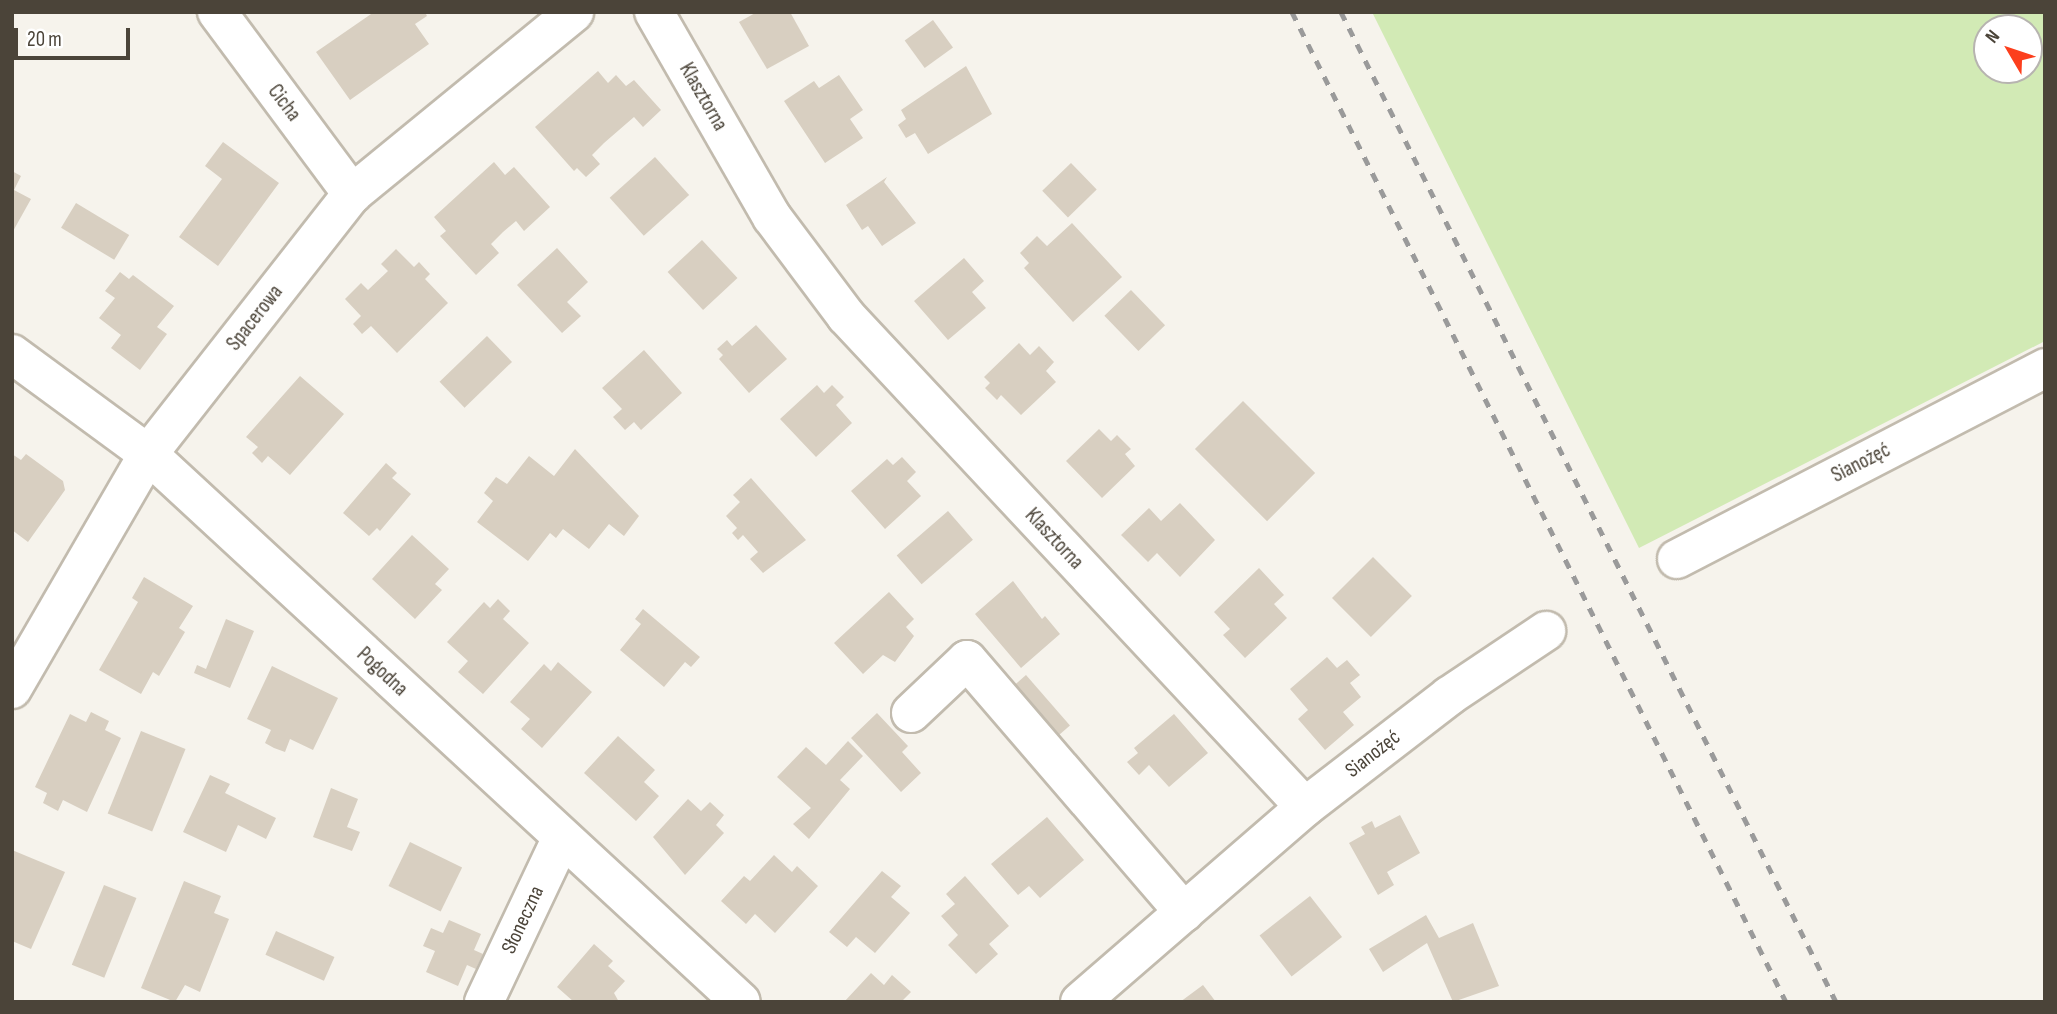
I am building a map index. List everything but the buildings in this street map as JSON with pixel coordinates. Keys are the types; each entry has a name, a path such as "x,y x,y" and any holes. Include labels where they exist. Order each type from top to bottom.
{"street":[{"name":"Cicha","path":"217,12 352,194"},
{"name":"Spacerowa","path":"12,688 148,454 352,194 574,12"},
{"name":"Klasztorna","path":"654,12 772,217 846,316 1305,807"},
{"name":"Pogodna","path":"12,354 148,454 561,839 741,1002"},
{"name":"Sianożęć","path":"1677,559 2045,368"},
{"name":"Sianożęć","path":"1305,807 1449,696 1546,631"},
{"path":"911,713 967,660 1184,912"},
{"path":"1080,1002 1305,807"},
{"name":"Słoneczna","path":"484,1002 561,839"}],"green space":[{"path":"1372,12 2045,12 2045,341 1639,548"}],"railway":[{"path":"1292,12 1786,1002"},
{"path":"1341,12 1836,1002"}]}
